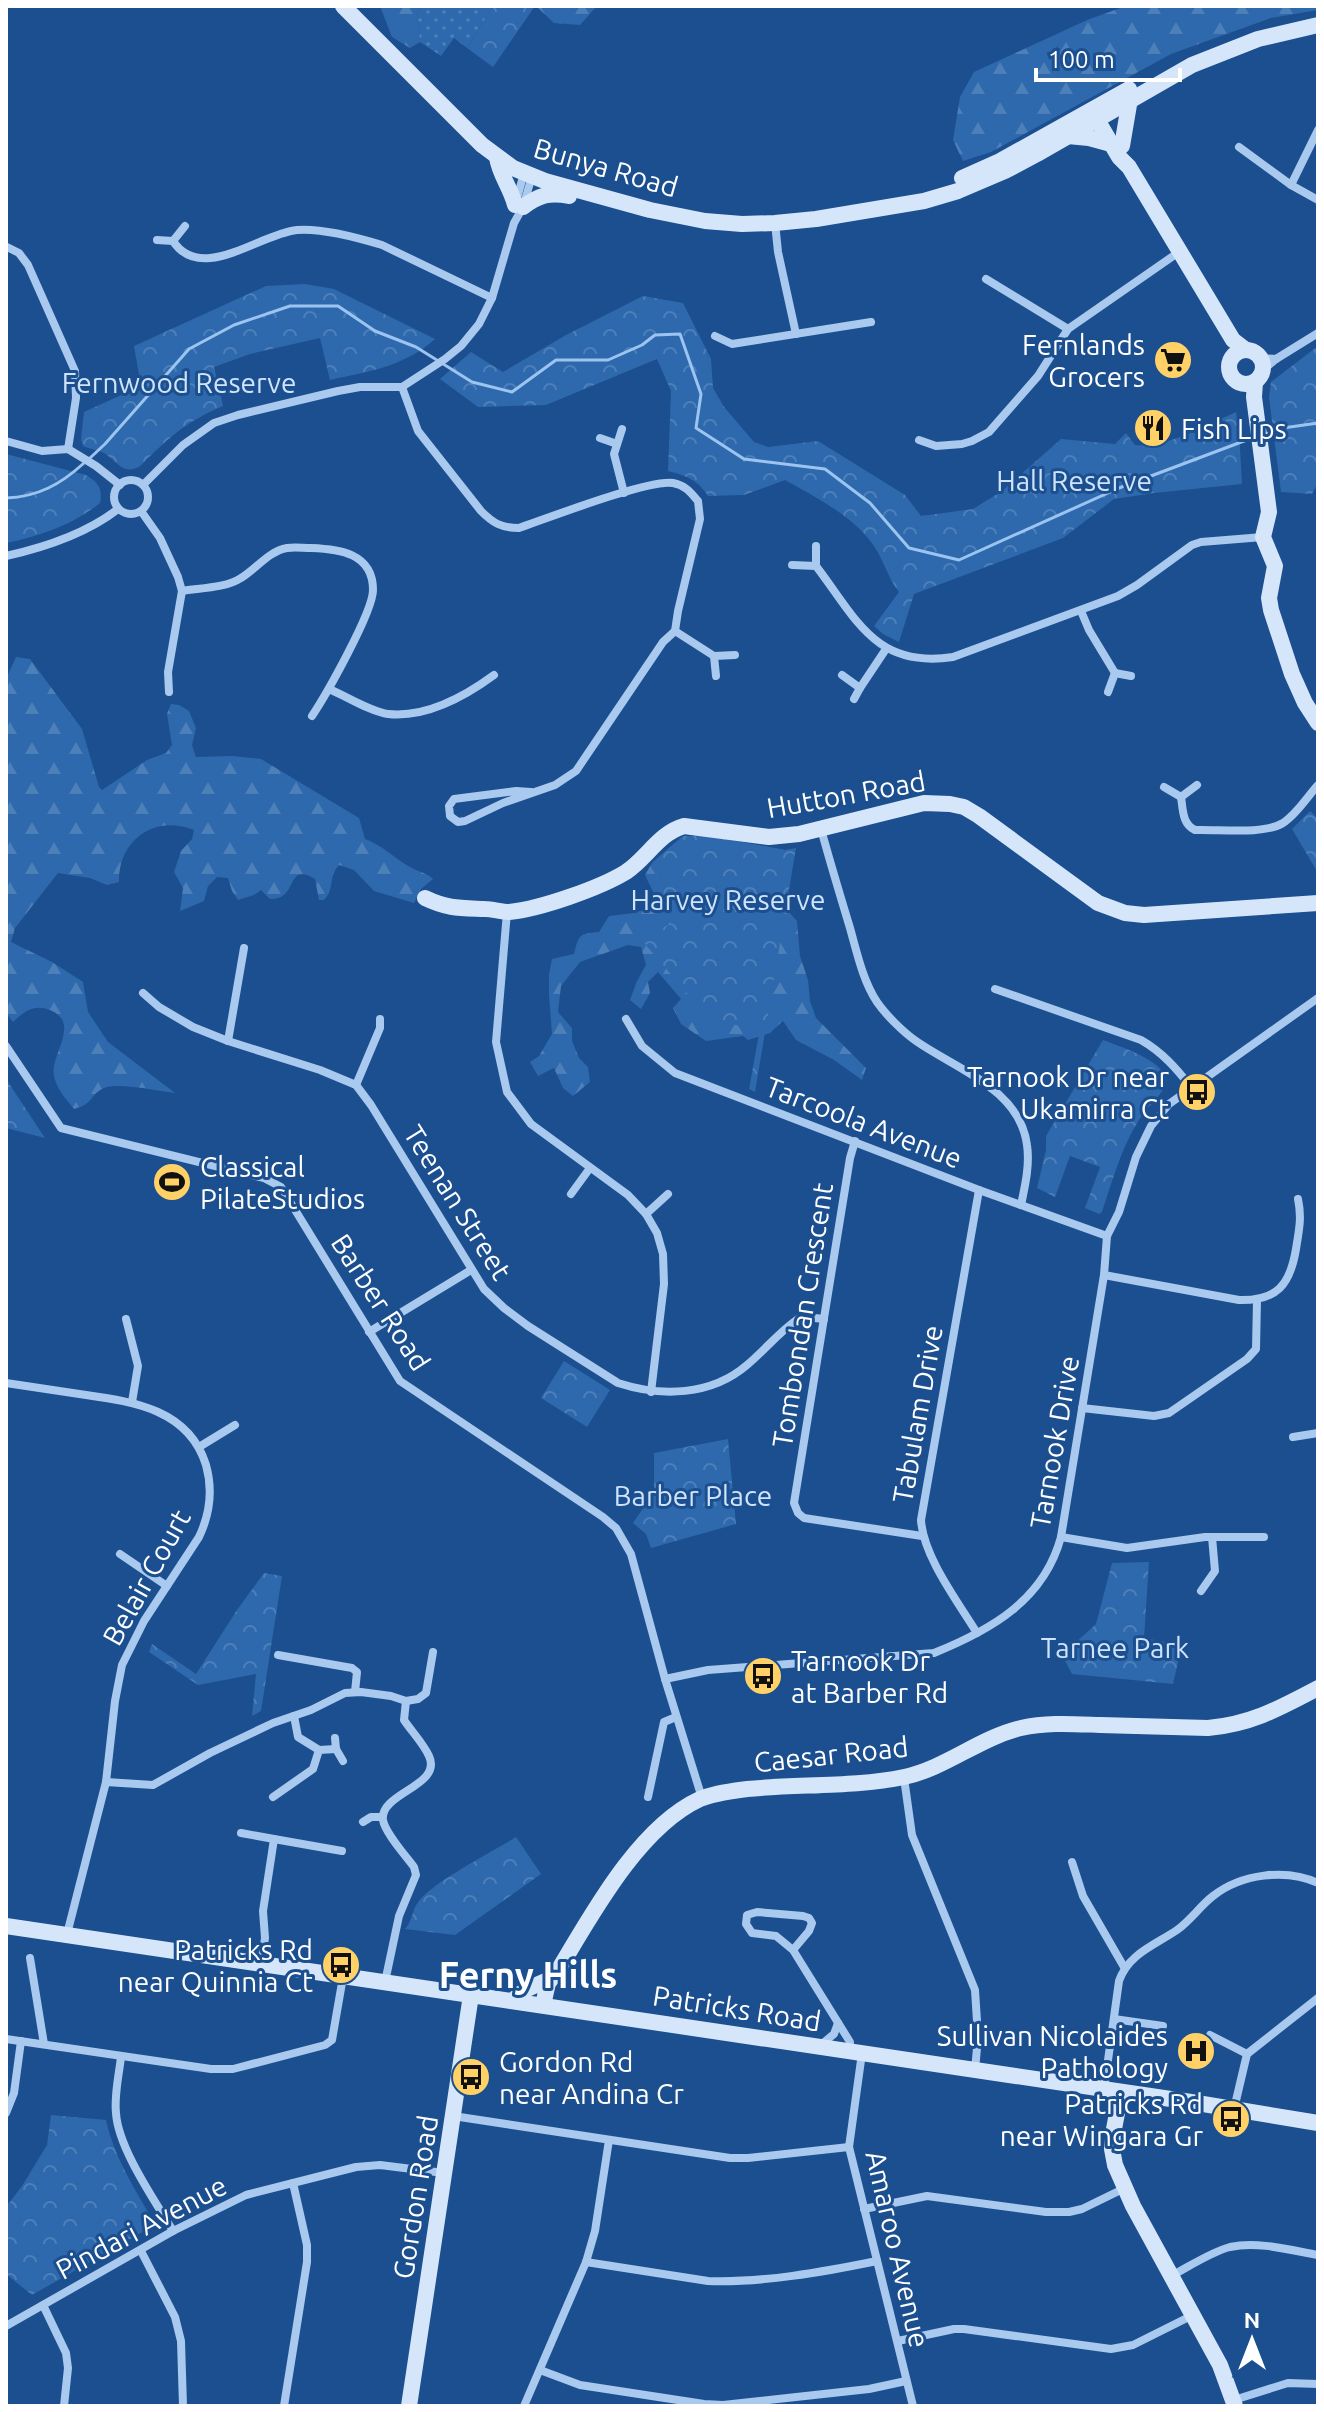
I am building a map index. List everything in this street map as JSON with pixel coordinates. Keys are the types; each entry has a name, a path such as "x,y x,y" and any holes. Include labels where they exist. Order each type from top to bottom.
{"street":[{"name":"Bunya Road","path":"343,6 459,123 497,157 528,175 614,200 705,221 742,224 775,223 924,201 976,184 1068,136 1097,112 1177,76 1192,65"},
{"name":"Bunya Road","path":"870,209 974,173 1097,112 1175,68 1192,65 1258,39 1318,25"},
{"path":"1116,145 1130,99"},
{"path":"1097,112 1116,145 1119,157 1129,167 1252,366 1269,512 1263,537 1275,566 1269,598 1271,610 1292,674 1318,723"},
{"path":"1291,185 1318,130"},
{"path":"1068,136 1116,145"},
{"path":"1239,147 1291,185 1318,200"},
{"path":"497,157 498,168 519,206"},
{"path":"143,485 183,445 214,423 349,389 402,387 461,346 479,324 492,298 528,175"},
{"path":"519,206 551,193 595,203 614,200"},
{"path":"775,223 778,252 796,334"},
{"path":"173,241 185,226"},
{"path":"173,241 178,249 201,259 214,259 299,230 365,240 382,245 492,298"},
{"path":"157,240 173,241"},
{"path":"7,247 19,253 28,265 75,371 76,398 68,449"},
{"path":"919,440 936,446 962,444 989,432 1038,376 1068,329 1180,251"},
{"path":"986,279 1068,329"},
{"path":"715,336 732,344 871,322"},
{"path":"1252,366 1318,333"},
{"path":"402,387 418,431 481,511 503,528 519,528 657,484 673,483 687,489 698,501 700,519 675,631 663,642 576,771 555,785 531,792 465,821 458,822 450,816 449,806 454,799 531,792"},
{"path":"622,429 614,454 624,493"},
{"path":"600,438 617,444"},
{"path":"6,441 42,451 68,449 120,485"},
{"path":"134,481 143,485 148,498 141,511 132,514 118,509 114,499 120,485 134,481"},
{"path":"6,556 67,538 103,521 118,509"},
{"path":"141,511 160,538 182,591 168,672 169,692"},
{"path":"816,546 816,566 862,630 886,649 905,656 933,660 953,657 1118,596 1192,545 1212,540 1263,537"},
{"path":"182,591 239,579 277,551 288,547 333,549 358,558 372,582 372,602 329,689 312,716"},
{"path":"792,565 816,566"},
{"path":"1081,611 1115,673 1131,676"},
{"path":"675,631 714,656 735,655"},
{"path":"854,699 886,649"},
{"path":"714,656 716,676"},
{"path":"1108,692 1115,673"},
{"path":"329,689 386,714 420,714 473,690 494,675"},
{"path":"842,675 860,688"},
{"path":"1181,797 1197,785"},
{"path":"1181,797 1185,821 1195,830 1264,829 1287,820 1318,785"},
{"path":"1164,787 1181,797"},
{"name":"Hutton Road","path":"425,898 453,909 507,912 540,906 613,879 628,870 673,829 684,826 769,837 799,834 912,805 950,804 964,807 979,816 1098,903 1125,913 1144,915 1318,903"},
{"path":"821,828 860,961 878,1003 913,1039 989,1086 1017,1116 1028,1147 1027,1178 1021,1205"},
{"path":"507,912 496,1042 507,1092 531,1124 628,1195 646,1214 657,1233 663,1254 664,1284 651,1392"},
{"path":"228,1041 244,948"},
{"path":"995,989 1141,1040 1168,1059 1191,1087"},
{"path":"143,993 159,1007 193,1027 356,1085 380,1028 380,1019"},
{"name":"Tarnook Drive","path":"665,1679 708,1670 934,1653 963,1642 1018,1607 1035,1589 1057,1551 1061,1537 1104,1275 1107,1236 1116,1220 1136,1157 1151,1126 1169,1104 1191,1087 1318,998"},
{"name":"Tarcoola Avenue","path":"626,1019 642,1046 675,1073 1107,1236"},
{"name":"Barber Road","path":"6,1046 61,1128 264,1178 281,1187 400,1381 616,1528 631,1554 702,1798"},
{"name":"Teenan Street","path":"356,1085 471,1270 494,1300 528,1326 618,1383 651,1392 676,1392 718,1383 749,1364 798,1319 824,1319"},
{"name":"Tombondan Crescent","path":"855,1141 794,1503 798,1513 812,1520 922,1536"},
{"path":"571,1194 590,1168"},
{"name":"Tabulam Drive","path":"977,1633 928,1551 922,1536 921,1520 979,1190"},
{"path":"646,1214 668,1194"},
{"path":"1104,1275 1239,1300 1257,1300 1282,1288 1290,1277 1301,1218 1298,1199"},
{"path":"369,1332 471,1270"},
{"path":"1082,1408 1154,1416 1169,1413 1247,1359 1256,1349 1257,1300"},
{"path":"126,1319 138,1366 132,1402"},
{"name":"Belair Court","path":"6,1383 132,1402 159,1411 174,1419 199,1447 209,1477 209,1509 199,1537 144,1621 122,1665 106,1782 67,1934"},
{"path":"199,1447 235,1425"},
{"path":"1293,1437 1318,1433"},
{"path":"1061,1537 1127,1548 1212,1537 1264,1537"},
{"path":"1201,1591 1215,1571 1212,1537"},
{"path":"120,1554 167,1586"},
{"path":"106,1782 153,1785 210,1753 345,1693 391,1696 406,1701 418,1699 426,1693 433,1652"},
{"path":"278,1655 352,1668 357,1672 355,1692"},
{"name":"Caesar Road","path":"547,2006 554,1974 603,1897 653,1834 702,1798 747,1789 904,1777 933,1767 991,1737 1023,1727 1053,1723 1208,1728 1232,1726 1272,1713 1318,1688"},
{"path":"385,1982 399,1916 416,1875 414,1867 384,1826 382,1817 385,1808 428,1775 431,1765 430,1757 404,1720 406,1701"},
{"path":"294,1716 298,1737 319,1750 336,1749"},
{"path":"648,1797 664,1722 676,1717"},
{"path":"335,1738 336,1749 343,1761"},
{"path":"273,1797 313,1769 319,1750"},
{"path":"904,1777 912,1835 975,1990 978,2037 975,2070"},
{"path":"363,1822 371,1817 382,1817"},
{"path":"241,1833 342,1851"},
{"path":"261,1964 265,1938 263,1911 274,1839"},
{"path":"1072,1862 1083,1896 1124,1967"},
{"path":"1318,1883 1283,1875 1251,1877 1227,1887 1180,1928 1138,1954 1124,1967 1114,2019 1112,2091 1115,2165 1220,2365 1235,2403 1288,2383 1318,2384"},
{"path":"793,1950 809,1931 812,1923 809,1918 757,1912 747,1915 746,1924 752,1933 776,1936 793,1950 856,2052"},
{"name":"Patricks Road","path":"6,1926 1318,2123"},
{"path":"30,1958 44,2044"},
{"path":"512,2001 554,1974"},
{"path":"6,2039 211,2069 233,2069 325,2045 332,2040 343,1976"},
{"name":"Gordon Road","path":"409,2406 471,1995"},
{"path":"1234,2109 1247,2054 1318,1998"},
{"path":"1114,2019 1163,2026"},
{"path":"816,2046 830,2039 838,2023"},
{"path":"1210,2035 1247,2054"},
{"path":"6,2113 14,2093 21,2041"},
{"name":"Amaroo Avenue","path":"856,2052 849,2147 913,2406"},
{"path":"121,2057 116,2114 120,2133 173,2231"},
{"path":"453,2116 730,2158 849,2147"},
{"path":"524,2406 586,2262 595,2231 609,2140"},
{"name":"Pindari Avenue","path":"6,2326 173,2231 246,2195 356,2167 380,2165 445,2173"},
{"path":"284,2406 307,2253 293,2183"},
{"path":"864,2209 927,2196 1046,2212 1069,2212 1125,2188"},
{"path":"1173,2275 1228,2248 1251,2245 1318,2255"},
{"path":"141,2251 175,2317 181,2341 183,2406"},
{"path":"586,2262 726,2282 832,2270 877,2261"},
{"path":"43,2305 66,2353 68,2368 64,2406"},
{"path":"898,2341 964,2329 1111,2349 1133,2345 1193,2315"},
{"path":"540,2370 580,2385 723,2405 869,2389 906,2381"}],"green space":[{"path":"380,6 422,6 417,13 420,42 410,48 392,37"},
{"path":"422,6 493,6 467,48 454,38 441,56 420,42 417,13"},
{"path":"493,6 535,6 493,67 467,48"},
{"path":"536,6 597,6 580,25 554,23"},
{"path":"1126,6 1318,6 1318,10 1271,18 1171,54 991,152 963,161 953,140 960,97 974,72 1087,20"},
{"name":"Fernwood Reserve","path":"305,284 334,289 435,339 398,362 330,380 320,338 250,354 214,367 223,406 177,432 139,467 124,468 104,453 83,446 84,412 141,386 134,346 266,286"},
{"name":"Hall Reserve","path":"643,296 683,303 711,359 713,388 724,407 754,442 768,447 818,441 905,495 921,516 973,509 1002,491 1061,439 1115,444 1126,433 1135,445 1148,445 1187,434 1236,412 1242,484 1114,499 1063,538 914,594 899,642 874,626 899,592 871,542 842,515 785,480 744,495 708,496 691,479 668,471 671,391 657,359 546,405 478,407 440,379 471,352 503,372 566,335"},
{"path":"1318,346 1318,482 1312,494 1281,492 1269,397 1271,382"},
{"path":"6,454 86,475 99,486 100,503 56,529 6,543"},
{"path":"16,657 30,659 82,729 102,790 147,760 166,753 172,745 167,714 171,704 179,705 189,711 196,728 192,745 196,757 261,759 359,818 365,839 433,879 421,889 414,903 374,891 354,870 339,865 324,900 319,900 315,879 307,875 295,878 288,891 279,898 270,899 261,890 238,900 228,878 217,877 208,886 204,901 180,911 183,888 174,872 181,851 192,839 194,830 166,825 153,828 132,843 120,867 119,882 107,885 90,878 58,873 15,928 11,942 52,962 83,982 88,1012 108,1042 175,1093 110,1086 74,1109 54,1076 64,1030 58,1014 37,1008 28,1010 13,1022 6,1013 6,679"},
{"path":"1310,811 1318,819 1318,873 1292,829"},
{"path":"683,836 707,836 785,850 785,896 788,911 797,921 800,956 808,980 810,1001 816,1018 866,1068 862,1080 834,1060 796,1040 783,1021 770,1033 748,1040 743,1036 706,1041 681,1024 673,1008 681,999 658,972 648,982 650,993 641,1009 630,1000 646,965 641,947 628,945 580,962 561,986 558,1012 572,1028 572,1041 579,1058 588,1067 590,1082 573,1096 563,1088 554,1068 538,1076 530,1062 539,1056 552,1034 549,974 552,959 574,954 581,936 599,932 609,916 653,907 656,898 645,875 652,863"},
{"name":"Harvey Reserve","path":"683,836 707,836 785,850 796,848 755,1092 749,1089 759,1034 703,1012 639,937 676,922 652,863"},
{"path":"1103,1040 1148,1059 1162,1071 1166,1082 1130,1136 1099,1214 1085,1208 1100,1167 1070,1156 1055,1197 1037,1188 1046,1136"},
{"path":"6,1079 45,1138 6,1128"},
{"path":"564,1361 610,1390 587,1427 541,1398"},
{"name":"Barber Place","path":"728,1439 736,1524 651,1548 646,1534 633,1523 654,1492 654,1453"},
{"name":"Tarnee Park","path":"1149,1562 1144,1638 1182,1645 1173,1684 1072,1674 1062,1655 1096,1624 1112,1563"},
{"path":"264,1573 282,1576 261,1711 252,1716 256,1674 198,1685 149,1652 152,1644 196,1674"},
{"path":"516,1837 541,1874 455,1935 405,1929 426,1893"},
{"path":"51,2115 106,2120 120,2160 153,2226 32,2295 6,2274 6,2207 47,2145"}],"waterway":[{"path":"90,458 189,349 234,325 290,306 338,306 375,331 416,347 472,382 512,392 556,360 608,360 642,345 655,335 680,334 701,394 696,428 744,459 825,469 870,503 909,548 959,560 1119,488 1252,438"},
{"path":"1263,435 1283,428 1318,423"},
{"path":"6,498 48,488 84,463"}],"place":[{"name":"Fernlands Grocers","path":"1173,360"},
{"name":"Fish Lips","path":"1153,428"},
{"name":"Tarnook Dr near Ukamirra Ct","path":"1197,1092"},
{"name":"Classical PilateStudios","path":"172,1182"},
{"name":"Tarnook Dr at Barber Rd","path":"763,1676"},
{"name":"Patricks Rd near Quinnia Ct","path":"341,1965"},
{"name":"Sullivan Nicolaides Pathology","path":"1196,2051"},
{"name":"Gordon Rd near Andina Cr","path":"471,2077"},
{"name":"Patricks Rd near Wingara Gr","path":"1231,2119"}],"district":[{"name":"Ferny Hills","path":"528,1974"}]}
